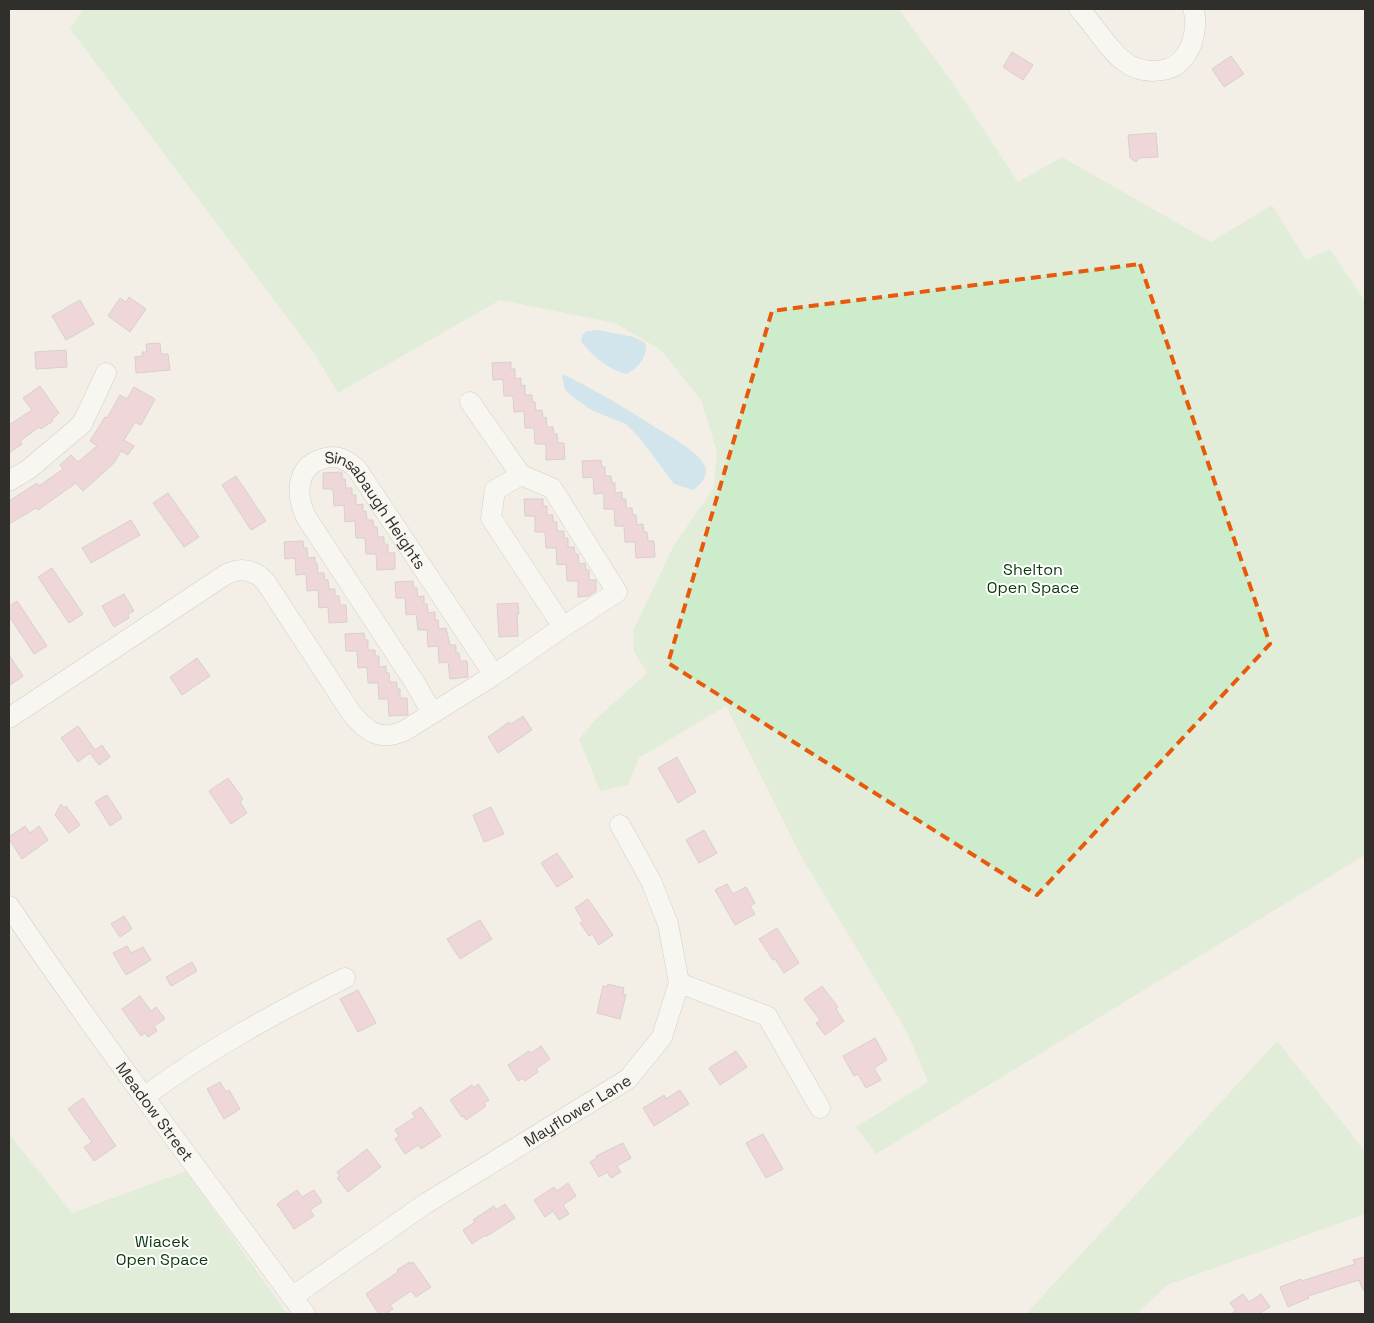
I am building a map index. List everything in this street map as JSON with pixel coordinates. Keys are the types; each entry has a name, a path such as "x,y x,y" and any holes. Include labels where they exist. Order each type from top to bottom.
{"street":[{"path":"1079,9 1118,58 1133,68 1155,71 1168,69 1179,64 1188,52 1194,32 1195,15 1193,9"},
{"path":"9,481 29,468 82,424 106,373"},
{"path":"9,718 225,575 242,569 254,572 265,581 352,714 364,728 379,735 395,735 432,713 494,675 617,592 552,488 521,475 470,402"},
{"name":"Sinsabaugh Heights","path":"432,713 415,683 306,517 300,500 299,483 305,469 311,463 324,458 337,457 348,461 357,469 494,675"},
{"path":"521,475 495,490 491,518 563,627"},
{"name":"Mayflower Lane","path":"292,1297 426,1204 628,1079 662,1037 679,983 668,924 651,881 620,825"},
{"name":"Meadow Street","path":"9,906 144,1097 305,1314"},
{"path":"144,1097 182,1068 284,1008 345,978"},
{"path":"679,983 767,1016 820,1108"}],"highlighted area":[{"path":"1140,264 1270,644 1037,895 668,663 772,311"}],"green space":[{"name":"Shelton Open Space","path":"83,9 899,9 956,88 1018,182 1062,157 1211,242 1272,205 1306,260 1330,249 1365,301 1365,855 876,1154 856,1127 928,1082 907,1032 801,856 726,706 639,758 628,785 600,791 579,739 596,719 647,673 634,652 633,631 673,547 714,487 717,452 701,400 661,350 615,323 500,300 338,393 314,353 70,29"},
{"path":"1277,1041 1365,1151 1365,1214 1167,1285 1137,1314 1026,1314"},
{"name":"Wiacek Open Space","path":"9,1134 72,1213 186,1171 287,1314 9,1314"}],"water":[{"path":"598,330 634,337 645,343 646,348 642,361 627,374 614,370 601,362 581,341 582,335 587,331"},
{"path":"565,375 624,407 689,449 700,459 706,468 702,482 693,490 674,484 639,437 626,424 593,411 565,390 562,376"}],"building":[{"path":"1012,52 1033,65 1023,80 1003,67"},
{"path":"1231,56 1244,74 1224,87 1212,69"},
{"path":"1156,133 1158,157 1139,158 1136,162 1130,158 1128,135"},
{"path":"129,297 146,309 130,332 108,316 120,298 126,302"},
{"path":"80,300 94,324 66,340 52,316"},
{"path":"160,343 161,354 168,354 170,370 136,373 135,357 143,356 142,352 147,352 146,344"},
{"path":"66,350 67,367 36,369 35,352"},
{"path":"511,362 511,369 515,369 515,379 521,378 521,386 525,385 525,395 532,395 532,402 535,402 536,411 542,410 543,418 546,417 547,427 553,427 554,434 557,434 558,443 564,443 565,459 546,460 546,444 535,444 534,428 525,428 524,411 514,412 513,396 504,396 503,379 493,380 492,363"},
{"path":"40,386 59,413 52,419 53,421 41,429 39,427 20,441 22,444 9,453 9,425 32,410 23,398"},
{"path":"134,387 155,399 141,425 135,422 124,440 134,446 128,455 121,451 114,463 83,491 76,483 38,510 36,508 9,524 9,501 37,483 39,486 63,469 60,465 71,455 78,462 97,446 90,441 105,417 107,418 120,395 127,399"},
{"path":"601,460 602,467 605,467 605,476 611,476 612,483 615,483 615,493 622,492 622,499 626,499 626,508 632,508 633,515 636,515 637,525 643,524 644,532 647,532 648,541 654,541 655,557 636,558 635,542 625,542 624,526 615,526 614,509 604,509 604,493 594,494 593,477 583,478 582,461"},
{"path":"342,472 342,479 345,479 346,488 352,488 352,495 356,495 356,505 363,504 363,512 366,511 367,520 373,520 374,527 377,527 378,537 384,537 384,544 388,544 388,553 395,553 395,569 377,570 376,554 366,554 365,538 356,538 355,521 345,522 344,505 334,506 333,489 323,489 323,473"},
{"path":"236,476 266,521 251,530 222,485"},
{"path":"168,493 199,537 184,547 153,503"},
{"path":"524,499 543,499 543,506 547,506 547,515 553,515 553,522 557,522 557,531 564,531 564,538 568,538 568,547 574,547 575,554 578,554 579,564 585,563 586,570 589,570 589,580 596,580 596,591 589,596 578,597 578,581 567,581 566,564 557,565 556,548 546,548 545,532 535,532 535,516 525,516"},
{"path":"131,520 140,535 91,563 82,548"},
{"path":"303,541 304,548 307,548 308,558 315,557 318,573 324,573 325,580 328,580 329,589 335,589 335,596 339,596 340,605 346,605 347,622 329,623 328,607 319,608 318,590 307,591 306,574 296,575 295,558 285,559 284,542"},
{"path":"52,568 83,614 69,623 38,577"},
{"path":"413,581 414,588 417,588 418,597 424,596 424,604 427,604 428,613 435,612 435,620 438,620 439,629 446,628 450,645 456,645 456,653 459,653 460,661 467,661 468,677 450,679 448,662 439,663 438,646 428,647 427,630 418,630 416,614 406,615 405,598 396,598 395,582"},
{"path":"124,594 134,611 128,614 129,618 114,627 102,606"},
{"path":"17,601 47,646 34,654 9,616 9,606"},
{"path":"518,603 518,636 499,637 497,604"},
{"path":"364,633 365,640 368,640 368,650 375,650 375,656 379,656 379,667 386,666 386,673 389,673 390,682 397,682 397,689 400,689 400,698 407,698 408,715 389,716 388,699 379,699 378,683 368,683 367,667 358,668 357,651 346,651 345,634"},
{"path":"9,655 23,676 9,686"},
{"path":"197,658 210,676 182,695 170,677"},
{"path":"523,716 532,730 498,753 488,737 509,722 511,724"},
{"path":"78,726 95,750 102,745 110,757 99,765 90,753 78,762 61,738"},
{"path":"677,757 696,792 678,803 658,768"},
{"path":"228,778 243,799 240,802 247,813 231,824 209,791"},
{"path":"107,795 122,818 110,826 95,802"},
{"path":"61,804 64,808 66,806 80,825 69,833 55,815"},
{"path":"491,807 504,834 484,842 473,815"},
{"path":"25,826 30,833 39,826 48,840 22,859 9,837"},
{"path":"704,830 717,853 699,863 686,840"},
{"path":"557,853 573,877 557,887 541,863"},
{"path":"727,884 733,894 746,887 755,903 750,906 755,914 735,925 715,890"},
{"path":"588,899 613,935 599,945 592,934 589,936 580,923 583,921 575,908"},
{"path":"124,916 132,929 120,937 111,924"},
{"path":"480,920 492,939 460,959 447,939"},
{"path":"777,928 799,963 784,973 759,939"},
{"path":"127,946 131,953 143,947 151,960 126,975 113,953"},
{"path":"192,962 197,971 171,986 166,977"},
{"path":"608,984 624,988 623,994 626,995 620,1019 597,1013 603,986 607,987"},
{"path":"822,986 838,1007 836,1009 844,1021 825,1035 816,1023 820,1020 804,999"},
{"path":"358,990 376,1023 358,1032 340,999"},
{"path":"140,996 151,1011 156,1007 165,1019 154,1026 157,1031 148,1037 145,1033 141,1036 122,1009"},
{"path":"875,1038 887,1060 874,1068 881,1080 866,1088 858,1074 854,1076 843,1056"},
{"path":"541,1046 550,1059 536,1069 538,1072 525,1081 523,1078 518,1081 508,1065 529,1051 531,1053"},
{"path":"736,1051 747,1067 720,1085 709,1068"},
{"path":"220,1082 226,1092 229,1090 240,1109 224,1119 207,1089"},
{"path":"478,1084 489,1100 484,1103 486,1106 466,1120 450,1100 472,1085 474,1088"},
{"path":"680,1090 689,1104 654,1126 643,1108 664,1095 666,1099"},
{"path":"83,1098 116,1146 94,1161 84,1147 92,1142 68,1109"},
{"path":"421,1107 441,1136 421,1149 418,1145 405,1154 395,1139 399,1136 395,1130 415,1117 412,1113"},
{"path":"763,1134 783,1169 766,1178 746,1143"},
{"path":"623,1143 631,1158 617,1166 621,1172 611,1178 607,1172 599,1177 590,1162 597,1158 596,1156"},
{"path":"367,1149 381,1167 348,1192 337,1178 340,1176 337,1172"},
{"path":"568,1183 576,1196 563,1205 569,1214 559,1220 553,1211 545,1217 534,1200 554,1187 557,1191"},
{"path":"297,1190 302,1197 314,1190 322,1202 310,1210 314,1216 294,1229 277,1204"},
{"path":"505,1204 515,1218 472,1244 463,1230 475,1222 473,1220 494,1206 496,1210"},
{"path":"1365,1257 1365,1290 1363,1290 1359,1280 1308,1296 1309,1298 1288,1307 1280,1287 1355,1264 1353,1260"},
{"path":"410,1262 411,1264 413,1262 431,1287 416,1297 411,1291 390,1305 393,1309 385,1314 379,1314 366,1294"},
{"path":"1243,1294 1249,1302 1261,1294 1270,1307 1259,1314 1230,1314 1236,1311 1230,1303"}]}
